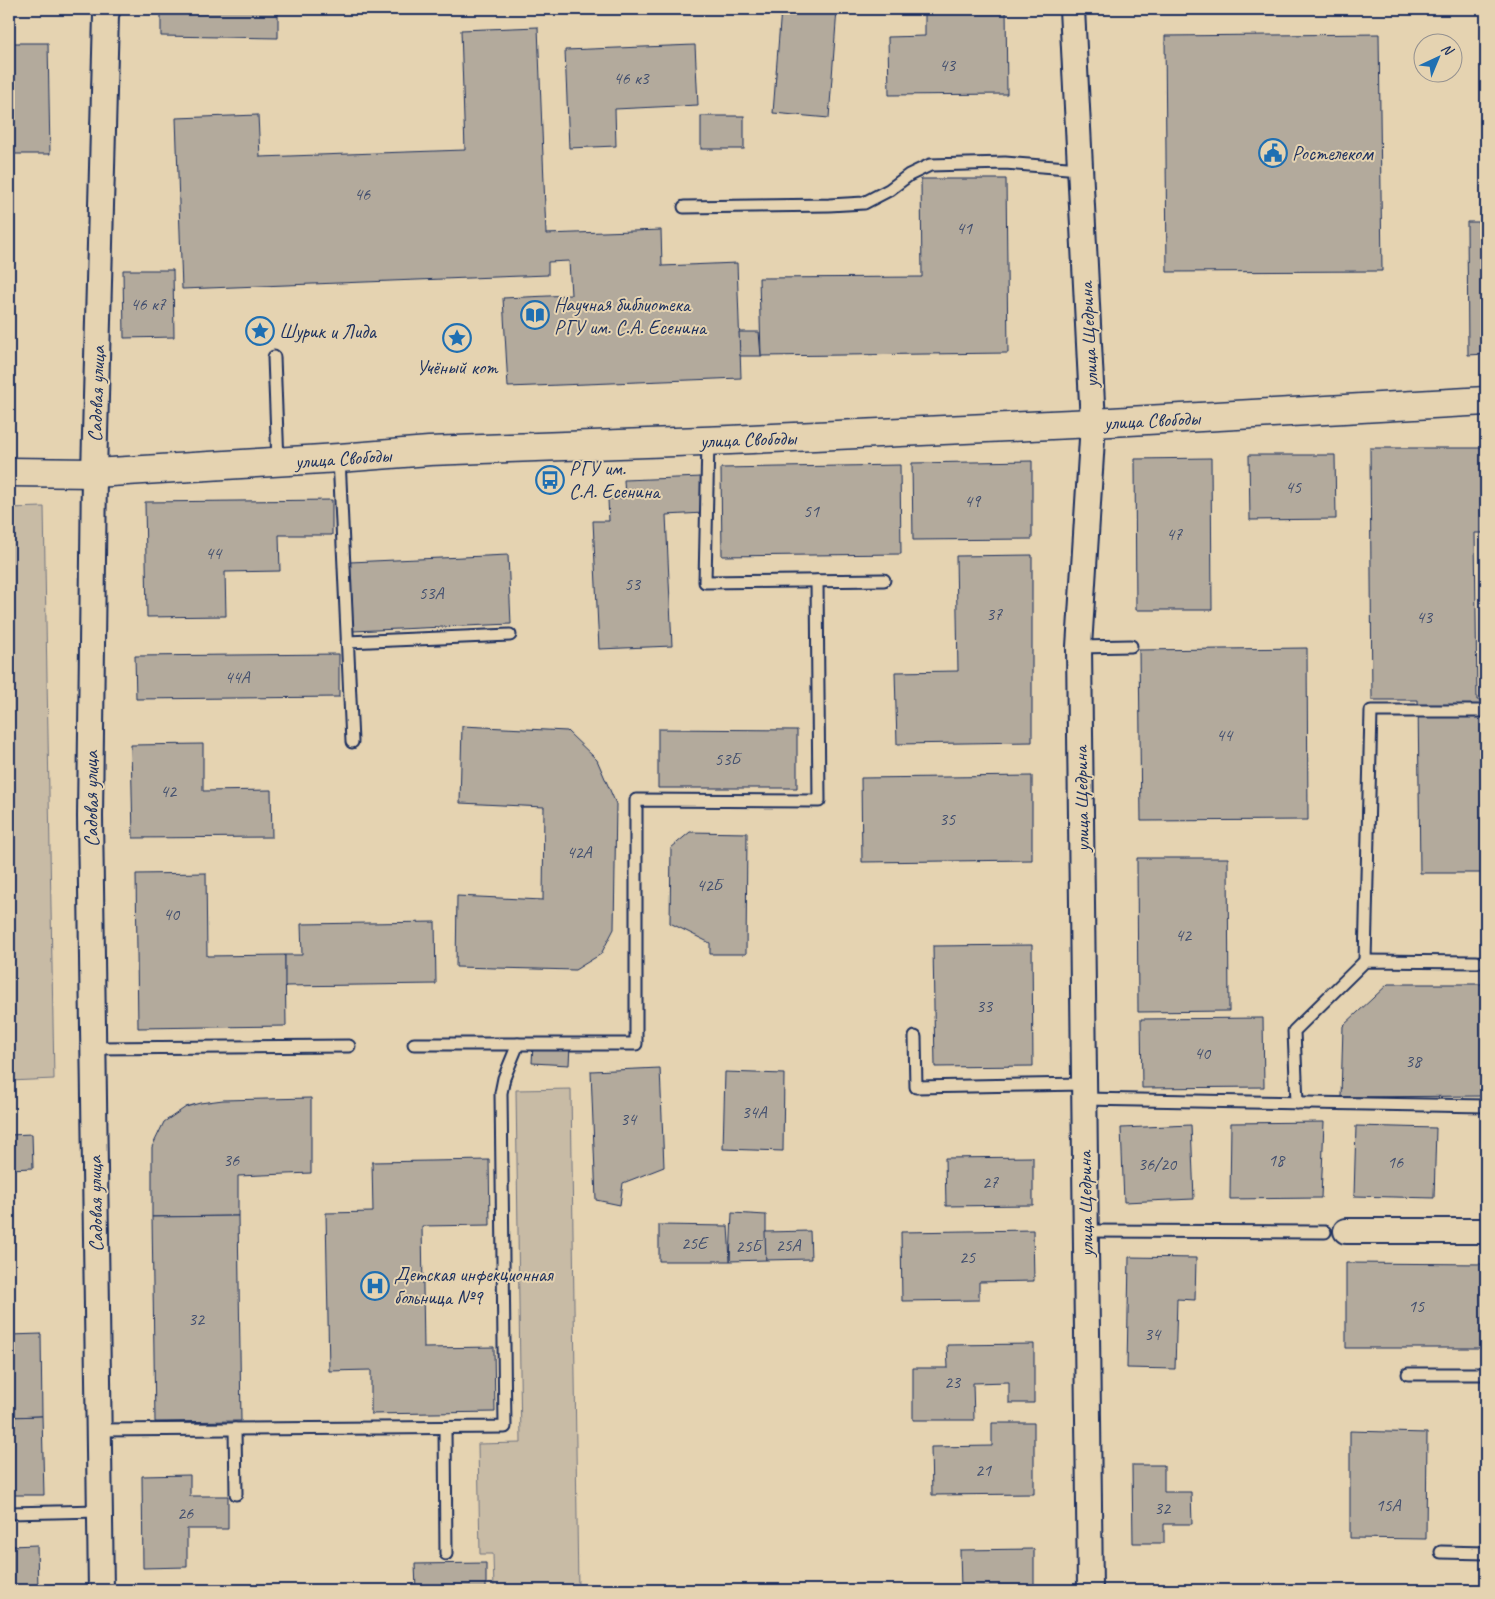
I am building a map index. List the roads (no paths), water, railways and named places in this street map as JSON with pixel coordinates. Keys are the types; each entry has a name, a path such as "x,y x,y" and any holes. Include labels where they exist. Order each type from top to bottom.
{"street":[{"name":"Садовая улица","path":"101,1590 90,817 94,473 106,15 108,9"},
{"name":"улица Щедрина","path":"1072,9 1093,423 1079,647 1090,1590"},
{"name":"улица Свободы","path":"9,472 94,473 428,451 1093,423 1486,401"},
{"path":"1336,1232 1486,1231"}],"lane":[{"path":"684,207 864,203 889,190 909,175 930,165 1005,163 1080,169"},
{"path":"274,357 278,462"},
{"path":"708,440 705,582 884,580"},
{"path":"339,458 352,742"},
{"path":"414,1044 636,1044 636,800 819,800 817,581"},
{"path":"347,642 510,635"},
{"path":"1079,647 1131,646"},
{"path":"1297,1103 1294,1031 1365,961 1372,711 1486,711"},
{"path":"1365,961 1477,962"},
{"path":"915,1037 916,1087 1084,1092 1297,1103 1486,1106"},
{"path":"99,1430 505,1427 501,1092 504,1078 518,1044"},
{"path":"93,1048 349,1046"},
{"path":"1085,1231 1336,1232"},
{"path":"1408,1374 1486,1374"},
{"path":"445,1428 446,1554"},
{"path":"235,1429 236,1494"},
{"path":"9,1513 100,1511"},
{"path":"1441,1552 1486,1553"}],"place":[{"name":"Ростелеком","path":"1273,153"},
{"name":"Научная библиотека РГУ им. С.А. Есенина","path":"535,315"},
{"name":"Шурик и Лида","path":"260,331"},
{"name":"Учëный кот","path":"457,338"},
{"name":"РГУ им. С.А. Есенина","path":"550,480"},
{"name":"Детская инфекционная больница №9","path":"375,1286"}]}
